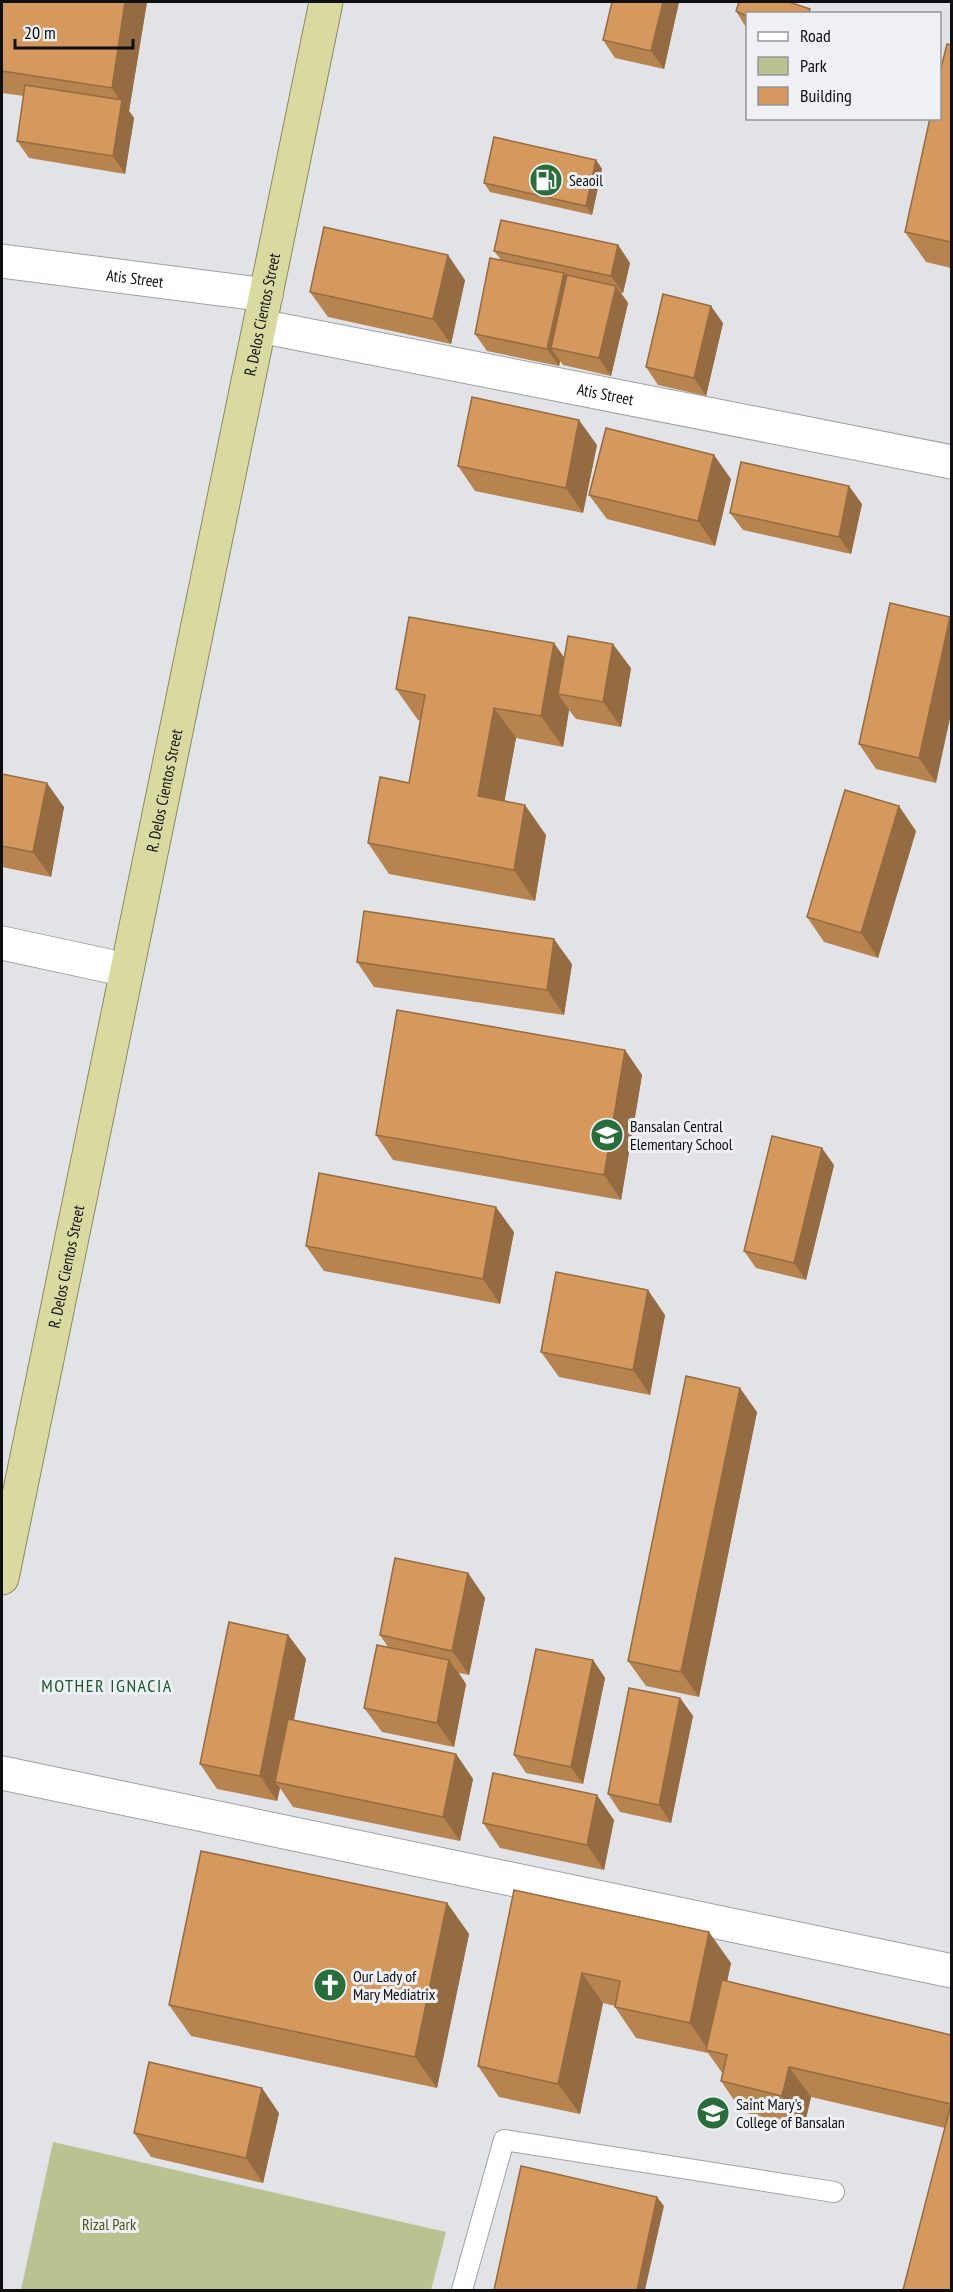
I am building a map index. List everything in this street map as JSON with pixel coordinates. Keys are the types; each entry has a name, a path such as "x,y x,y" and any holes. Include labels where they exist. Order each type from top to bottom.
{"highway":[{"name":"R. Delos Cientos Street","path":"2,1578 326,2"}],"street":[{"name":"Atis Street","path":"2,261 263,311 951,462"},
{"path":"2,943 127,970"},
{"path":"2,1773 951,1971"}],"lane":[{"path":"462,2290 504,2140 834,2192"}],"green space":[{"name":"Rizal Park","path":"53,2142 446,2232 431,2290 21,2290"}],"building":[{"path":"2,2 125,2 112,88 2,71"},
{"path":"612,2 663,2 651,51 603,40"},
{"path":"739,2 789,2 810,9 809,12 746,12 746,16 736,11"},
{"path":"947,44 951,45 951,242 905,232 930,120 941,120 941,68"},
{"path":"25,85 122,100 113,156 17,141"},
{"name":"Seaoil","path":"494,137 596,160 586,206 484,183"},
{"path":"501,220 618,245 611,276 494,251"},
{"path":"324,227 448,255 433,319 310,292"},
{"path":"490,258 564,273 547,349 475,334"},
{"path":"567,275 616,286 599,358 551,348"},
{"path":"663,294 711,306 694,378 646,367"},
{"path":"472,397 579,420 566,488 458,466"},
{"path":"606,428 714,455 698,521 589,495"},
{"path":"741,462 849,486 839,537 730,513"},
{"path":"890,603 950,617 919,758 859,744"},
{"path":"409,617 554,643 541,716 494,708 478,796 525,805 514,870 368,843 380,777 409,783 425,695 396,689"},
{"path":"568,636 613,644 603,702 558,694"},
{"path":"2,774 47,783 33,852 2,846"},
{"path":"845,790 899,806 861,933 807,917"},
{"path":"364,911 554,939 547,990 357,962"},
{"path":"397,1010 625,1050 604,1175 376,1135"},
{"path":"772,1136 822,1148 794,1263 744,1251"},
{"path":"319,1173 496,1207 483,1279 306,1246"},
{"path":"556,1272 648,1290 633,1370 541,1352"},
{"path":"686,1376 740,1388 681,1672 628,1661"},
{"path":"395,1558 468,1573 452,1651 380,1635"},
{"path":"229,1622 288,1635 260,1776 200,1764"},
{"path":"377,1645 449,1660 437,1723 364,1708"},
{"path":"536,1649 593,1660 571,1767 514,1755"},
{"path":"629,1688 680,1698 659,1805 608,1794"},
{"path":"288,1719 456,1754 443,1817 275,1782"},
{"path":"493,1773 597,1795 587,1845 483,1823"},
{"name":"Our Lady of Mary Mediatrix","path":"201,1851 447,1903 415,2057 169,2005"},
{"path":"514,1890 709,1932 690,2023 615,2007 620,1981 582,1973 558,2084 478,2066"},
{"path":"722,1980 951,2035 951,2104 789,2067 782,2096 721,2081 727,2055 706,2050"},
{"path":"149,2062 262,2088 246,2158 134,2133"},
{"path":"951,2104 951,2290 903,2290"},
{"path":"521,2166 657,2197 637,2290 494,2290"}],"place":[{"name":"Seaoil","path":"546,180"},
{"name":"Bansalan Central Elementary School","path":"607,1135"},
{"name":"Our Lady of Mary Mediatrix","path":"330,1985"},
{"name":"Saint Mary's College of Bansalan","path":"713,2113"}],"district":[{"name":"MOTHER IGNACIA","path":"107,1685"}]}
